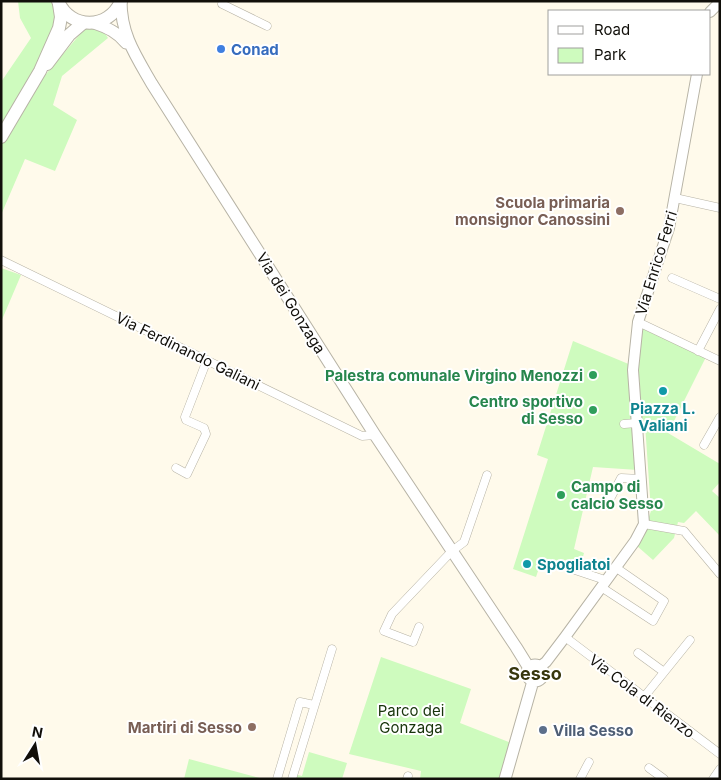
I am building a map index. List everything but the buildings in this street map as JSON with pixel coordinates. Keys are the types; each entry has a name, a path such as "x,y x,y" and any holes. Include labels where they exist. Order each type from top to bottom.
{"main road":[{"path":"40,71 69,35 89,23 111,16 121,1"},
{"name":"Via dei Gonzaga","path":"121,1 121,18 134,52"},
{"path":"59,3 68,16 89,23"},
{"path":"1,137 40,71 59,28 59,3"},
{"name":"Via dei Gonzaga","path":"89,23 110,28 134,52 375,435 452,551 534,668"},
{"path":"506,779 533,681 541,678 542,672 534,668"}],"street":[{"path":"223,1 222,4 268,26"},
{"name":"Via Enrico Ferri","path":"644,524 633,370 638,322 664,244 675,198 697,75"},
{"path":"675,198 720,208"},
{"name":"Via Ferdinando Galiani","path":"1,260 362,436 375,435"},
{"path":"672,278 720,299"},
{"path":"698,351 720,309"},
{"path":"638,322 720,361"},
{"path":"176,468 188,474 206,434 204,428 186,420 185,417 206,360"},
{"path":"704,445 720,417"},
{"path":"624,424 637,423"},
{"path":"419,627 413,642 384,631 392,614 452,551 464,542 487,475"},
{"path":"609,500 621,478 641,479"},
{"path":"534,668 546,662 635,541 644,524 684,531 720,574"},
{"path":"575,570 603,584 652,621 664,601 615,566"},
{"name":"Via Cola di Rienzo","path":"565,637 720,754"},
{"path":"644,697 690,640"},
{"path":"292,779 332,648"},
{"path":"638,653 664,672"},
{"path":"277,779 300,702 314,706"},
{"path":"580,779 589,762"},
{"path":"649,768 664,779"},
{"path":"713,779 720,769"}],"green space":[{"path":"18,1 50,1 57,10 54,27 36,67 46,74 87,26 102,29 108,38 62,76 53,105 77,120 55,171 25,159 1,215 1,82 31,38 20,18"},
{"path":"1,268 21,275 1,322"},
{"path":"644,325 707,355 668,433 720,464 720,482 712,491 720,498 720,536 696,511 684,523 678,522 674,538 653,560 637,546 651,511 645,424 642,423 639,373 639,348"},
{"name":"Centro sportivo di Sesso","path":"573,341 631,365 638,470 593,467 574,549 584,553 578,574 541,562 536,577 513,569 548,459 537,455"},
{"name":"Parco dei Gonzaga","path":"381,657 471,689 460,723 511,743 500,779 420,779 421,771 349,754"},
{"path":"309,752 347,763 342,779 292,779 294,774 302,776"},
{"path":"189,759 263,779 184,779"}],"place":[{"name":"Conad","path":"221,49"},
{"name":"Scuola primaria monsignor Canossini","path":"620,211"},
{"name":"Palestra comunale Virgino Menozzi","path":"593,375"},
{"name":"Piazza L. Valiani","path":"663,391"},
{"name":"Centro sportivo di Sesso","path":"593,410"},
{"name":"Campo di calcio Sesso","path":"561,495"},
{"name":"Spogliatoi","path":"527,564"},
{"name":"Martiri di Sesso","path":"252,727"},
{"name":"Villa Sesso","path":"543,730"}],"district":[{"name":"Sesso","path":"535,673"}]}
